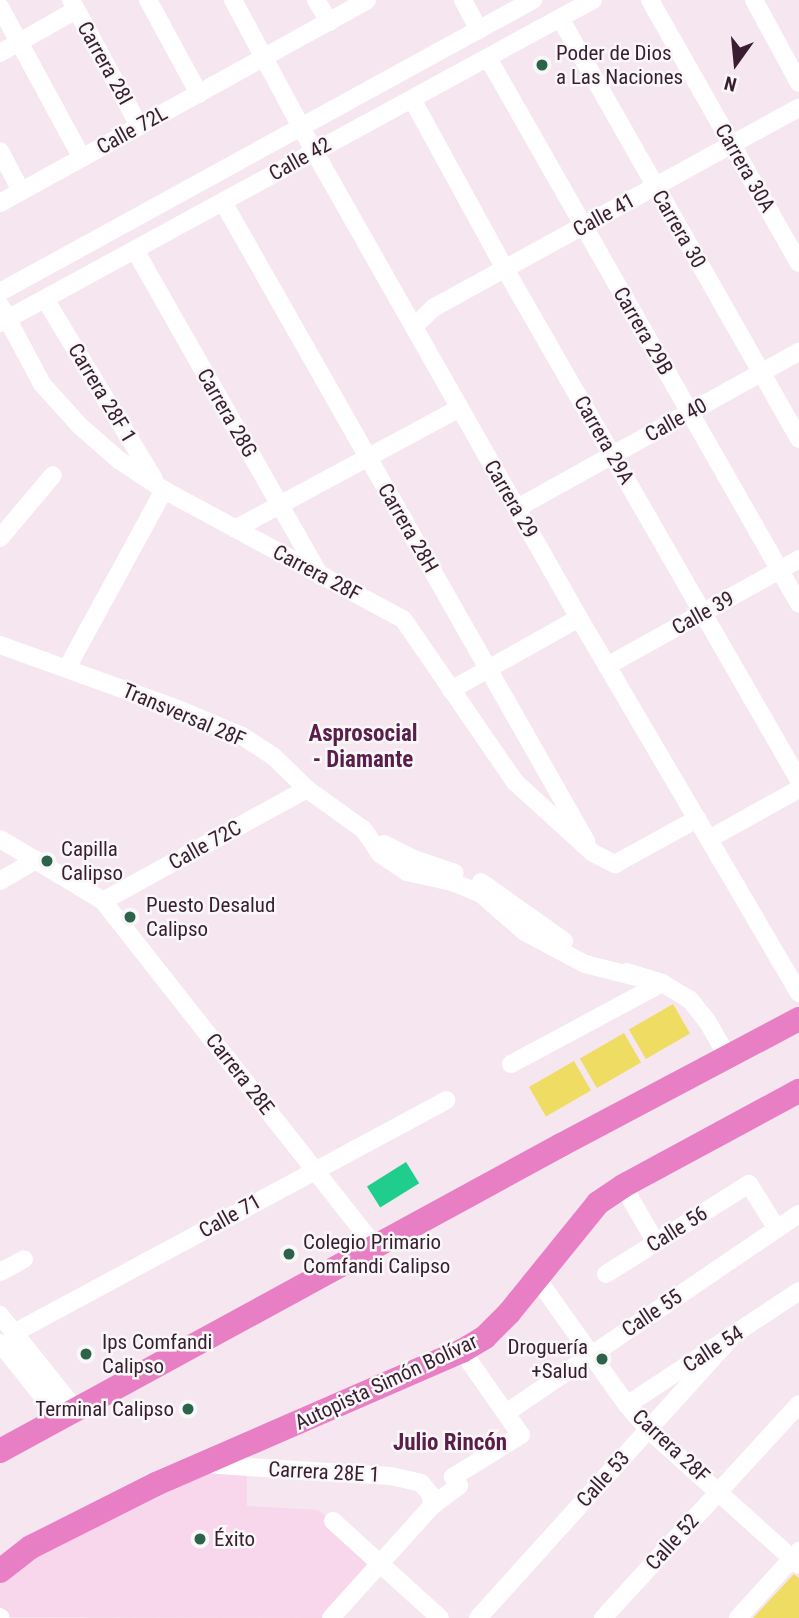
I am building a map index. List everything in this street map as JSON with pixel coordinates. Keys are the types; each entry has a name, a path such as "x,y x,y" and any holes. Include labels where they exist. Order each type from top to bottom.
{"highway":[{"path":"0,1451 727,1055 799,1019"},
{"name":"Autopista Simón Bolívar","path":"0,1571 31,1547 62,1530 200,1463 462,1350 485,1337 509,1313 598,1203 623,1185 799,1091"}],"street":[{"path":"148,0 199,94"},
{"name":"Carrera 29","path":"233,0 314,151 579,618 799,993"},
{"path":"316,0 329,22"},
{"name":"Calle 72L","path":"0,203 367,0"},
{"path":"463,0 479,30"},
{"name":"Calle 42","path":"0,292 533,0"},
{"name":"Calle 42","path":"3,316 45,299 593,0"},
{"name":"Carrera 30A","path":"650,0 799,263"},
{"path":"754,0 799,83"},
{"path":"0,52 73,5"},
{"name":"Carrera 28I","path":"73,5 139,126"},
{"path":"0,7 82,158"},
{"name":"Carrera 30","path":"560,18 799,439"},
{"name":"Carrera 29B","path":"488,58 799,604"},
{"name":"Carrera 29A","path":"412,99 505,269 799,780"},
{"name":"Calle 41","path":"414,327 433,308 799,108"},
{"path":"0,151 21,191"},
{"name":"Carrera 28H","path":"223,202 593,853"},
{"name":"Carrera 28G","path":"135,250 320,576"},
{"name":"Carrera 28F 1","path":"45,299 161,488"},
{"name":"Carrera 28F","path":"3,316 49,392 80,426 119,460 161,488 403,620 515,782 593,853 615,864 697,819"},
{"name":"Calle 40","path":"517,508 799,352"},
{"path":"235,529 460,408"},
{"path":"0,538 53,475"},
{"path":"67,668 161,488"},
{"name":"Calle 39","path":"607,666 799,559"},
{"path":"452,690 579,618"},
{"name":"Transversal 28F","path":"0,645 242,736 274,757 307,789 364,830 380,855 407,872 452,883 481,894 525,932 585,964 662,983"},
{"name":"Calle 72C","path":"103,901 307,789"},
{"path":"709,839 799,789"},
{"path":"0,839 103,901"},
{"path":"0,881 36,860"},
{"name":"Carrera 28E","path":"103,901 376,1248"},
{"path":"511,1064 662,983 690,1000 708,1021 727,1055"},
{"name":"Calle 71","path":"7,1338 446,1100"},
{"name":"Calle 56","path":"607,1274 748,1184 777,1229"},
{"path":"623,1185 655,1241"},
{"name":"Calle 55","path":"506,1413 799,1214"},
{"path":"0,1272 24,1259"},
{"name":"Carrera 28F","path":"536,1277 627,1405 648,1429 797,1558"},
{"name":"Calle 54","path":"627,1405 799,1291"},
{"path":"0,1315 7,1338 67,1413"},
{"name":"Calle 53","path":"478,1618 729,1339"},
{"path":"331,1618 432,1506 459,1486 453,1477 521,1436 462,1350"},
{"name":"Calle 52","path":"603,1618 799,1404"},
{"name":"Carrera 28E 1","path":"200,1463 391,1476 421,1483 430,1495 432,1506"},
{"path":"333,1521 440,1618"},
{"path":"738,1618 797,1558"}],"shaded area":[{"path":"673,1004 690,1033 646,1059 629,1030"},
{"path":"624,1033 641,1062 597,1088 580,1058"},
{"path":"574,1061 591,1090 546,1116 529,1087"},
{"path":"406,1162 419,1183 380,1208 367,1186"},
{"name":"Éxito","path":"200,1463 247,1467 247,1506 318,1510 380,1564 331,1618 0,1617 0,1571"},
{"path":"794,1574 799,1578 799,1618 753,1618"}],"place":[{"name":"Poder de Dios a Las Naciones","path":"542,65"},
{"name":"Capilla Calipso","path":"47,861"},
{"name":"Puesto Desalud Calipso","path":"130,917"},
{"name":"Colegio Primario Comfandi Calipso","path":"289,1254"},
{"name":"Ips Comfandi Calipso","path":"86,1354"},
{"name":"Droguería +Salud","path":"602,1359"},
{"name":"Terminal Calipso","path":"188,1409"},
{"name":"Éxito","path":"200,1539"}],"district":[{"name":"Asprosocial - Diamante","path":"363,747"},
{"name":"Julio Rincón","path":"450,1443"}]}
